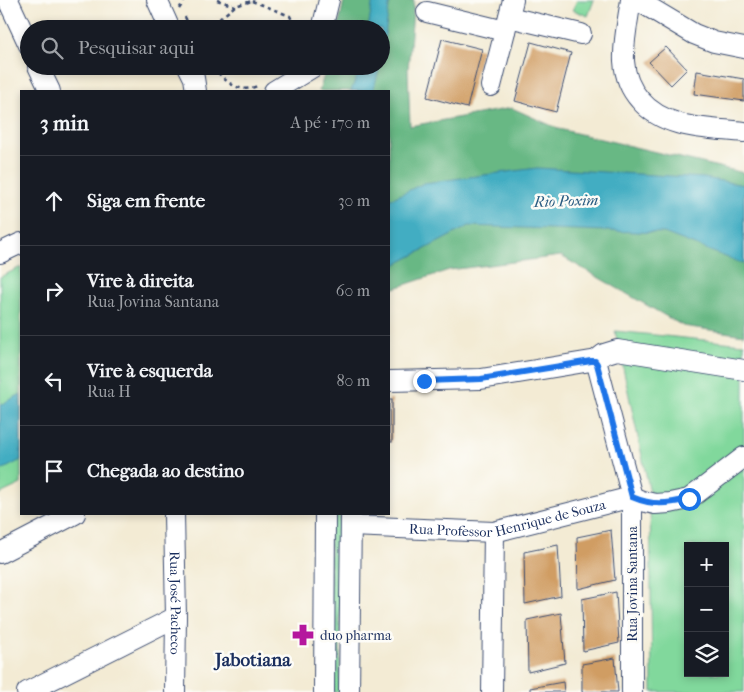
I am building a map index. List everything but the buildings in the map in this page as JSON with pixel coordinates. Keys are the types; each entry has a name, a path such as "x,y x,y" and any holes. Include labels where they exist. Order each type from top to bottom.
{"street":[{"path":"8,0 20,26"},
{"path":"156,0 166,20"},
{"path":"324,20 329,0"},
{"path":"631,0 624,61 627,79 633,92 659,116 676,123 694,127 744,132"},
{"path":"637,0 694,34 714,42 744,48"},
{"path":"426,12 509,16 581,34"},
{"path":"490,86 509,16"},
{"path":"42,75 50,90"},
{"path":"266,88 295,75"},
{"path":"305,90 310,75"},
{"path":"0,253 20,243"},
{"path":"390,381 481,379 595,361 604,354 617,350 744,370"},
{"name":"Rua Jovina Santana","path":"595,361 632,497 632,692"},
{"path":"632,497 655,504 689,499 744,457"},
{"name":"Rua Professor Henrique de Souza","path":"351,520 494,532 632,497"},
{"path":"0,553 73,515"},
{"name":"Rua José Pacheco","path":"174,515 175,692"},
{"path":"324,692 325,515"},
{"path":"350,692 351,520"},
{"path":"492,692 494,532"},
{"path":"27,692 176,617"}],"path":[{"path":"217,0 235,6"},
{"path":"218,20 235,6 253,0 290,16 292,20"},
{"path":"219,75 230,84 241,88 266,88"}],"green space":[{"path":"344,0 414,0 408,69 410,126 512,108 559,129 744,173 744,335 683,326 561,256 449,270 390,290 390,90 319,90 324,75 390,75 390,20 340,20"},
{"path":"577,0 594,0 588,16 573,10"},
{"path":"20,267 20,484 0,494 0,277"},
{"path":"615,331 744,344 744,692 652,692 650,493"},
{"path":"330,515 340,515 340,692 330,692"}],"water":[{"path":"373,0 390,0 387,20 370,20"},
{"path":"357,75 377,75 373,90 351,90"},
{"name":"Rio Poxim","path":"537,168 704,178 744,185 744,264 664,233 469,226 390,267 390,200 424,183"},
{"path":"20,395 20,461 0,471 0,405"}],"place":[{"name":"duo pharma","path":"303,635"}],"district":[{"name":"Jabotiana","path":"253,659"}],"route":[{"path":"424,381 481,379 595,361 632,497 655,504 689,499"}]}
